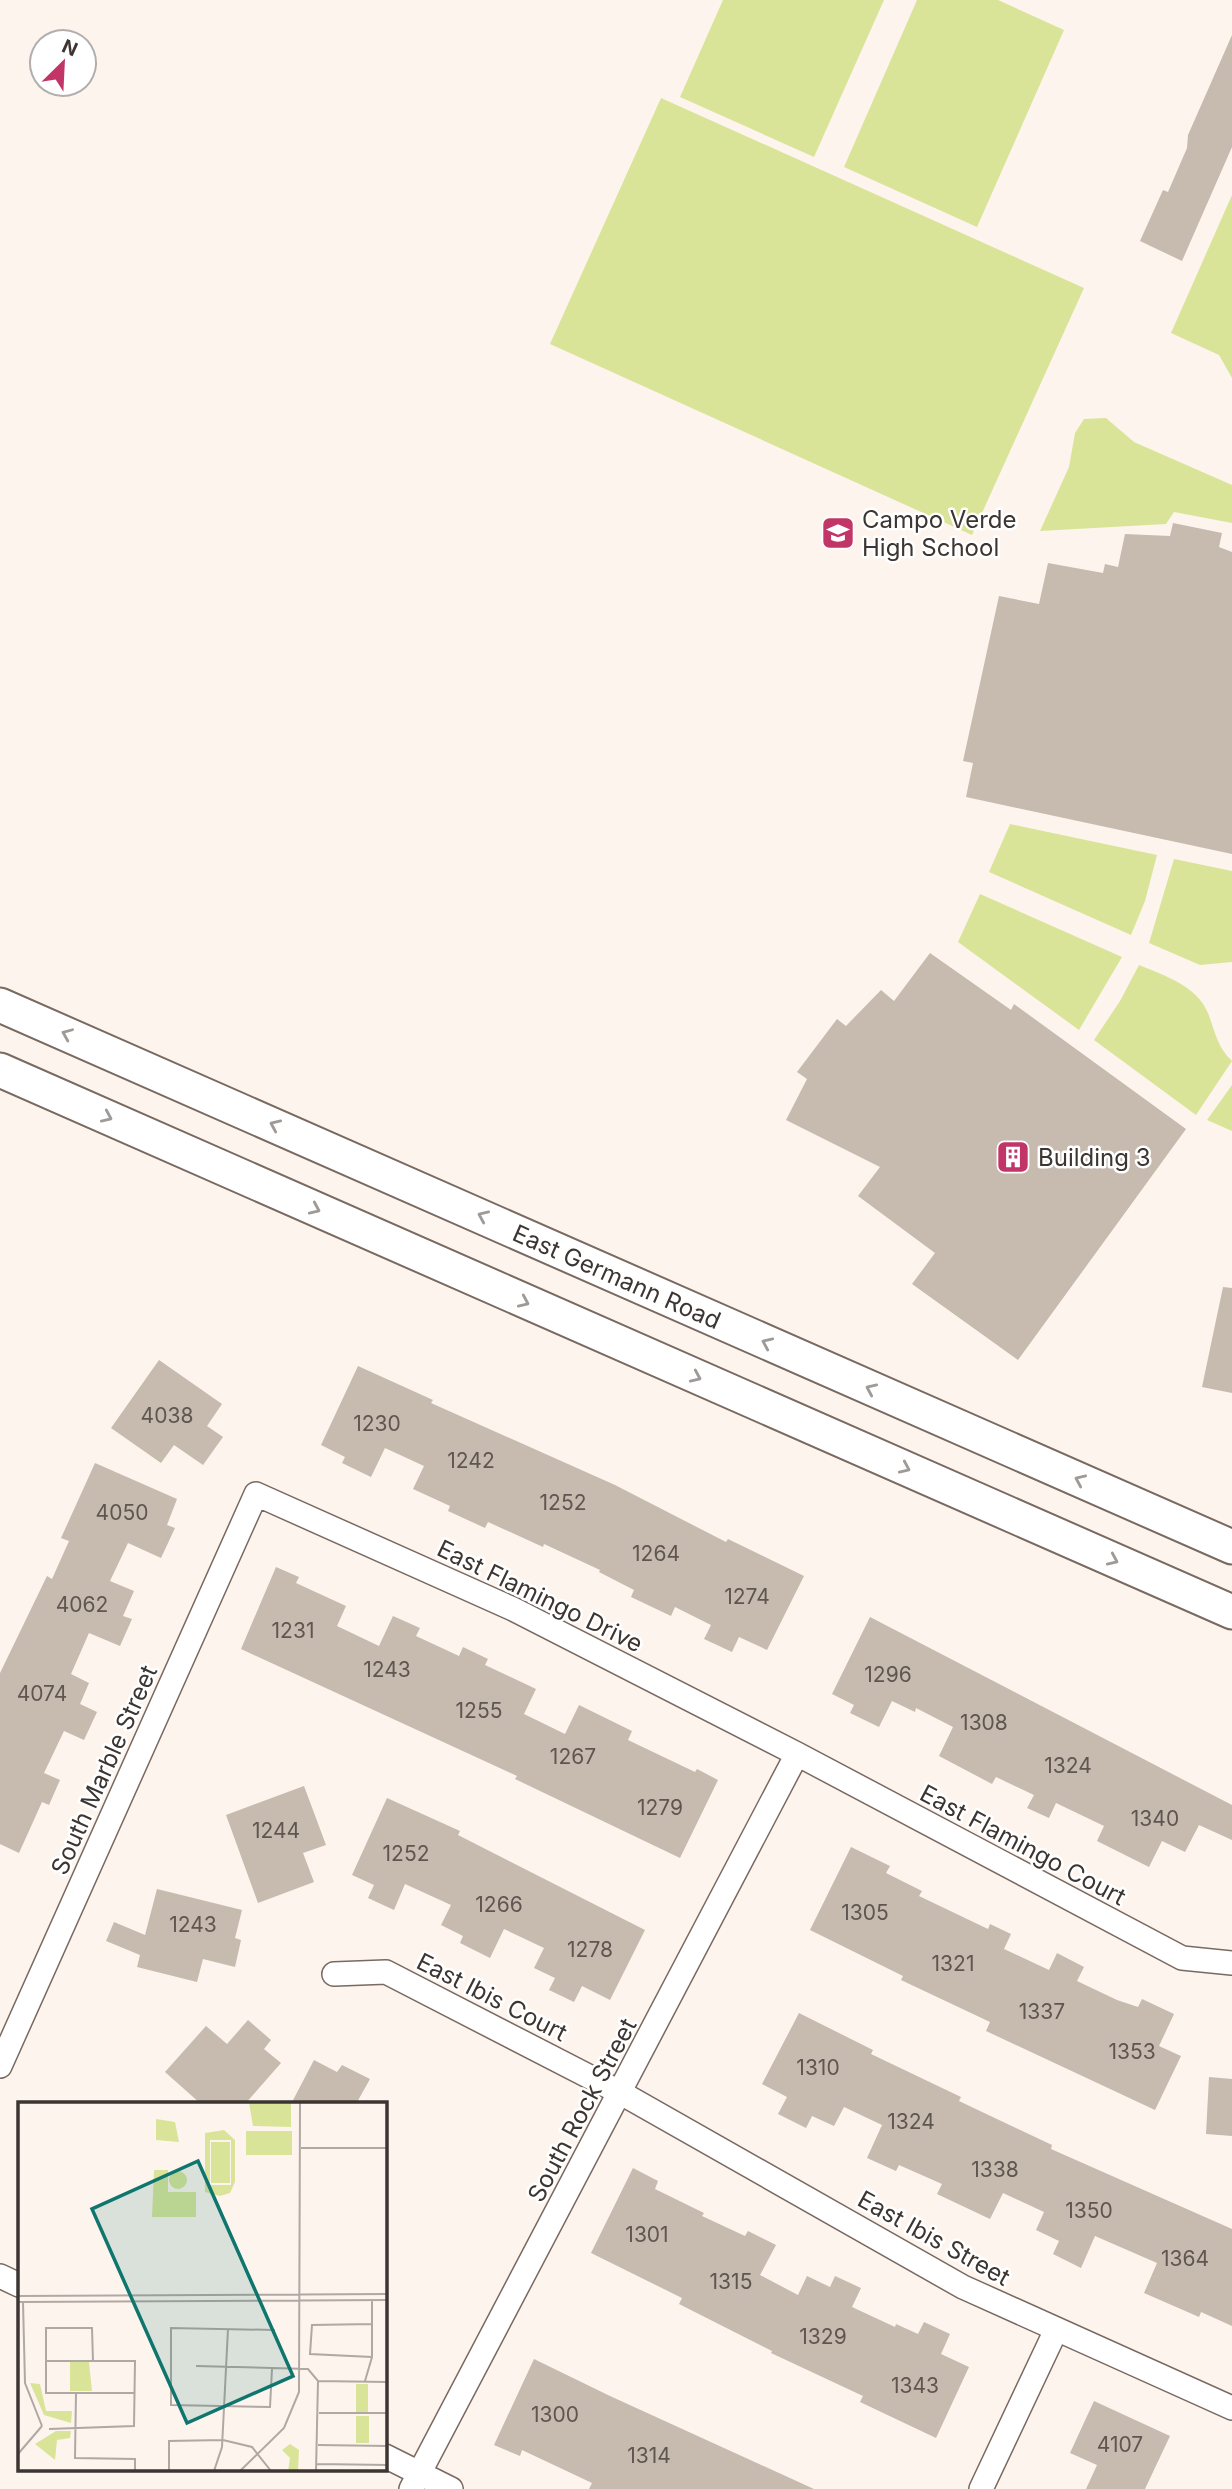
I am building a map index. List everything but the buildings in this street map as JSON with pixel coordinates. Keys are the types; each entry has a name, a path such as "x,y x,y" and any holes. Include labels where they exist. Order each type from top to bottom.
{"main road":[{"name":"East Germann Road","path":"0,1005 1232,1547"},
{"path":"0,1070 1232,1612"}],"street":[{"name":"East Flamingo Drive","path":"256,1494 513,1609 797,1754"},
{"name":"South Marble Street","path":"0,2066 256,1494"},
{"name":"East Flamingo Court","path":"797,1754 1182,1958 1232,1963"},
{"name":"South Rock Street","path":"416,2481 797,1754"},
{"name":"East Ibis Court","path":"334,1974 386,1972 621,2093"},
{"name":"East Ibis Street","path":"621,2093 963,2287 1232,2408"},
{"path":"0,2276 18,2285"},
{"path":"981,2489 1056,2330"},
{"path":"387,2458 416,2481 451,2489"}],"green space":[{"path":"723,0 884,0 814,157 680,97"},
{"path":"917,0 998,0 1064,30 977,227 844,167"},
{"path":"661,98 1084,288 972,535 550,344"},
{"path":"1232,195 1232,378 1219,355 1171,333"},
{"path":"1106,418 1134,442 1232,485 1232,523 1174,512 1166,524 1040,531 1069,467 1075,433 1084,419"},
{"path":"1010,824 1157,855 1145,901 1131,935 989,872"},
{"path":"1174,859 1232,871 1232,962 1200,965 1149,943"},
{"path":"980,894 1122,957 1079,1030 958,942"},
{"path":"1139,965 1179,983 1196,995 1208,1013 1220,1044 1232,1061 1196,1115 1094,1040 1120,1001"},
{"path":"1232,1085 1232,1131 1207,1120"}],"place":[{"name":"Campo Verde High School","path":"838,533"},
{"name":"Building 3","path":"1013,1157"}]}
